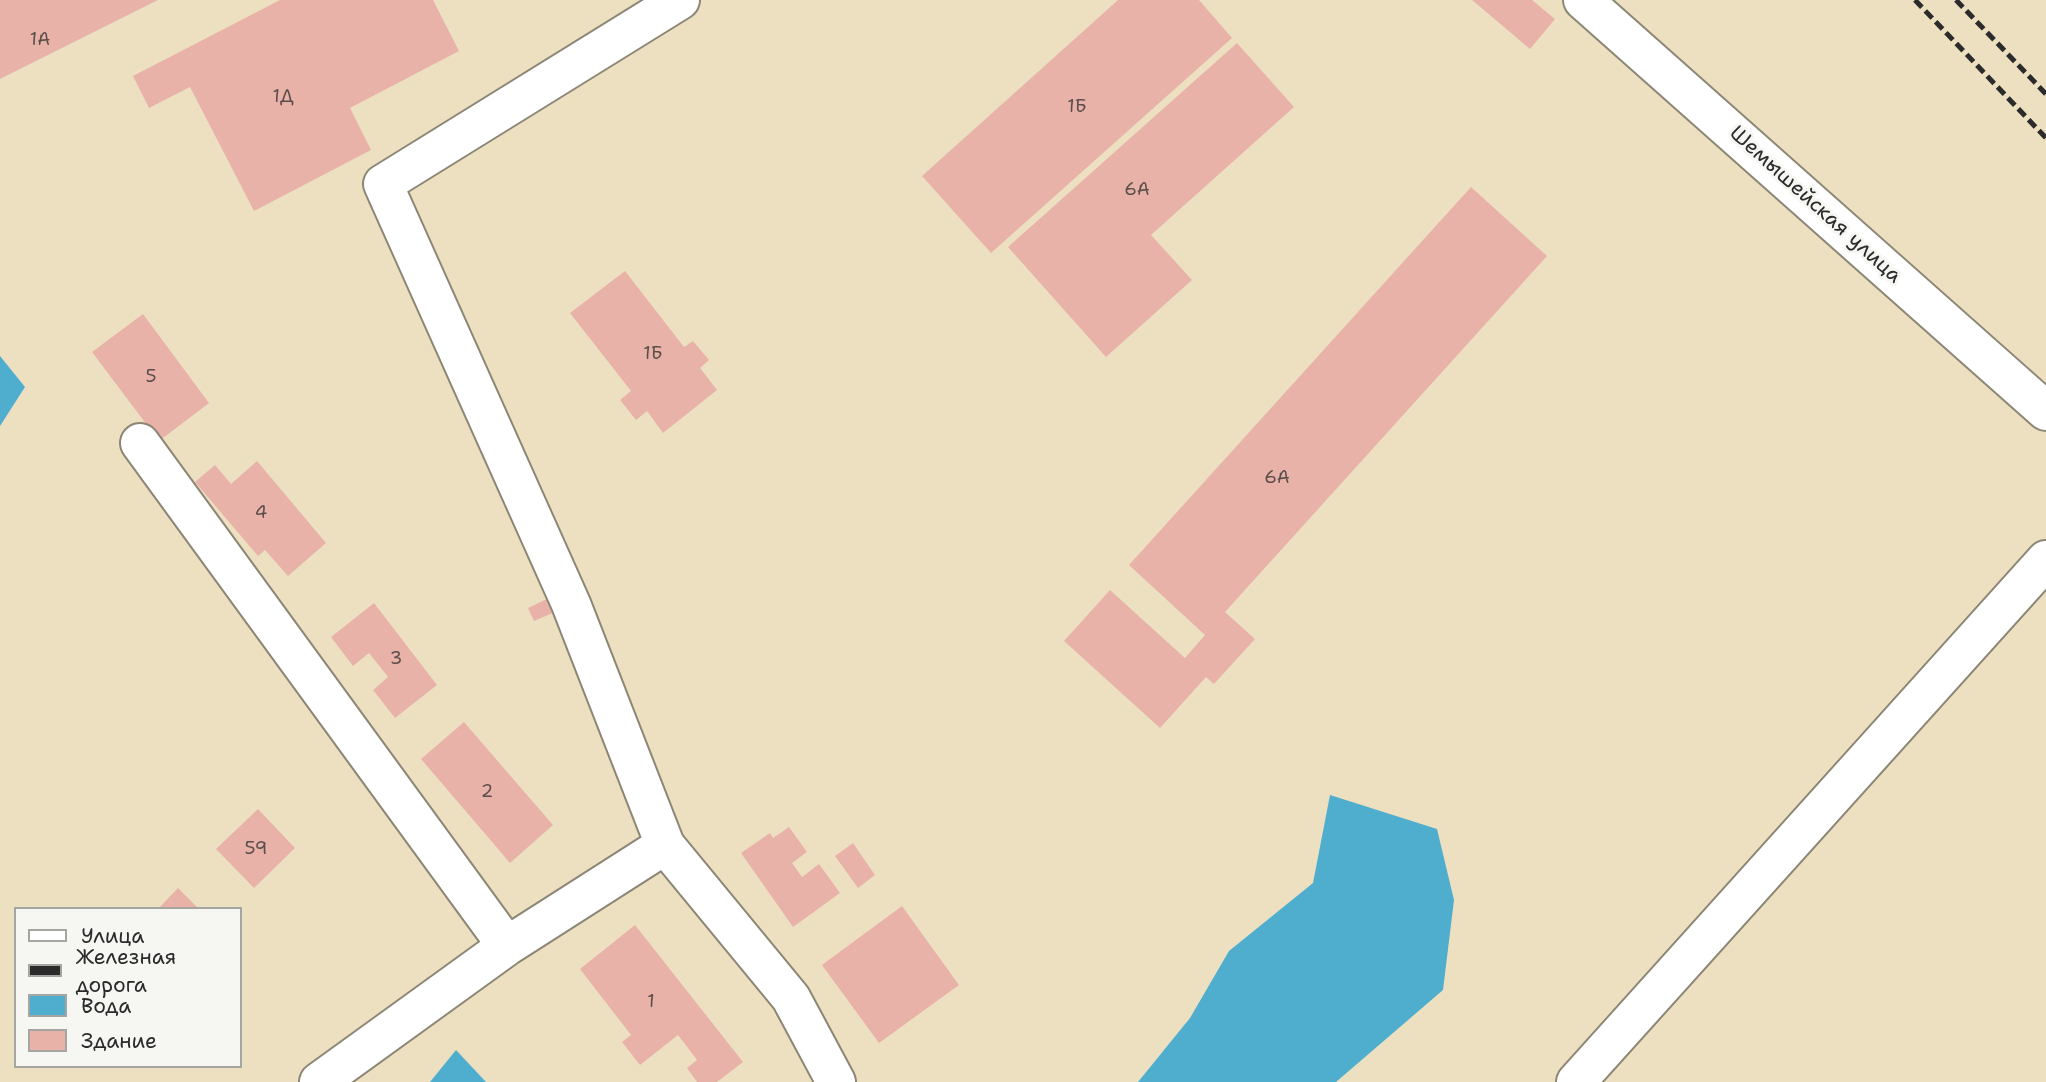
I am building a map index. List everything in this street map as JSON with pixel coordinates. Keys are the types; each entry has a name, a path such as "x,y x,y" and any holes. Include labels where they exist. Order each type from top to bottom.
{"street":[{"path":"680,0 383,184 571,604 665,845 792,998 836,1082"},
{"name":"Шемышейская улица","path":"1583,0 2046,411"},
{"path":"140,443 507,946"},
{"path":"1576,1082 2046,560"},
{"path":"319,1082 507,946 665,845"}],"water":[{"path":"0,356 25,387 0,426"},
{"path":"1330,795 1437,829 1454,900 1443,990 1336,1082 1138,1082 1190,1018 1229,951 1313,883"},
{"path":"456,1050 486,1082 430,1082"}],"building":[{"path":"0,0 158,0 0,79"},
{"path":"280,0 433,0 459,51 350,108 371,150 254,211 190,87 149,108 133,76"},
{"path":"1118,0 1199,0 1232,38 991,253 922,176"},
{"path":"1472,0 1532,0 1555,19 1530,49"},
{"path":"1237,43 1294,107 1151,235 1192,280 1106,357 1008,247"},
{"path":"1471,187 1547,256 1225,612 1255,639 1214,684 1206,677 1160,728 1064,641 1110,590 1185,658 1205,635 1129,565"},
{"path":"625,271 684,347 693,341 709,360 700,368 717,390 663,433 647,411 636,420 620,400 631,391 570,313"},
{"path":"143,314 209,403 159,441 92,352"},
{"path":"257,461 326,543 288,576 265,550 258,556 195,482 215,465 231,484"},
{"path":"549,598 555,612 534,621 528,608"},
{"path":"374,603 437,685 395,718 373,690 388,677 369,653 353,666 331,637"},
{"path":"464,722 553,825 510,863 421,759"},
{"path":"258,809 295,848 254,888 216,849"},
{"path":"789,827 807,852 792,863 802,877 819,864 840,893 793,927 741,853 770,833 773,838"},
{"path":"853,843 875,875 858,888 835,856"},
{"path":"178,888 197,907 160,907"},
{"path":"902,906 959,985 879,1043 822,965"},
{"path":"635,925 743,1062 717,1082 697,1082 687,1068 697,1060 678,1035 640,1065 622,1042 631,1035 580,969"}],"railway":[{"path":"1915,0 2046,138"},
{"path":"1956,0 2046,94"}]}
